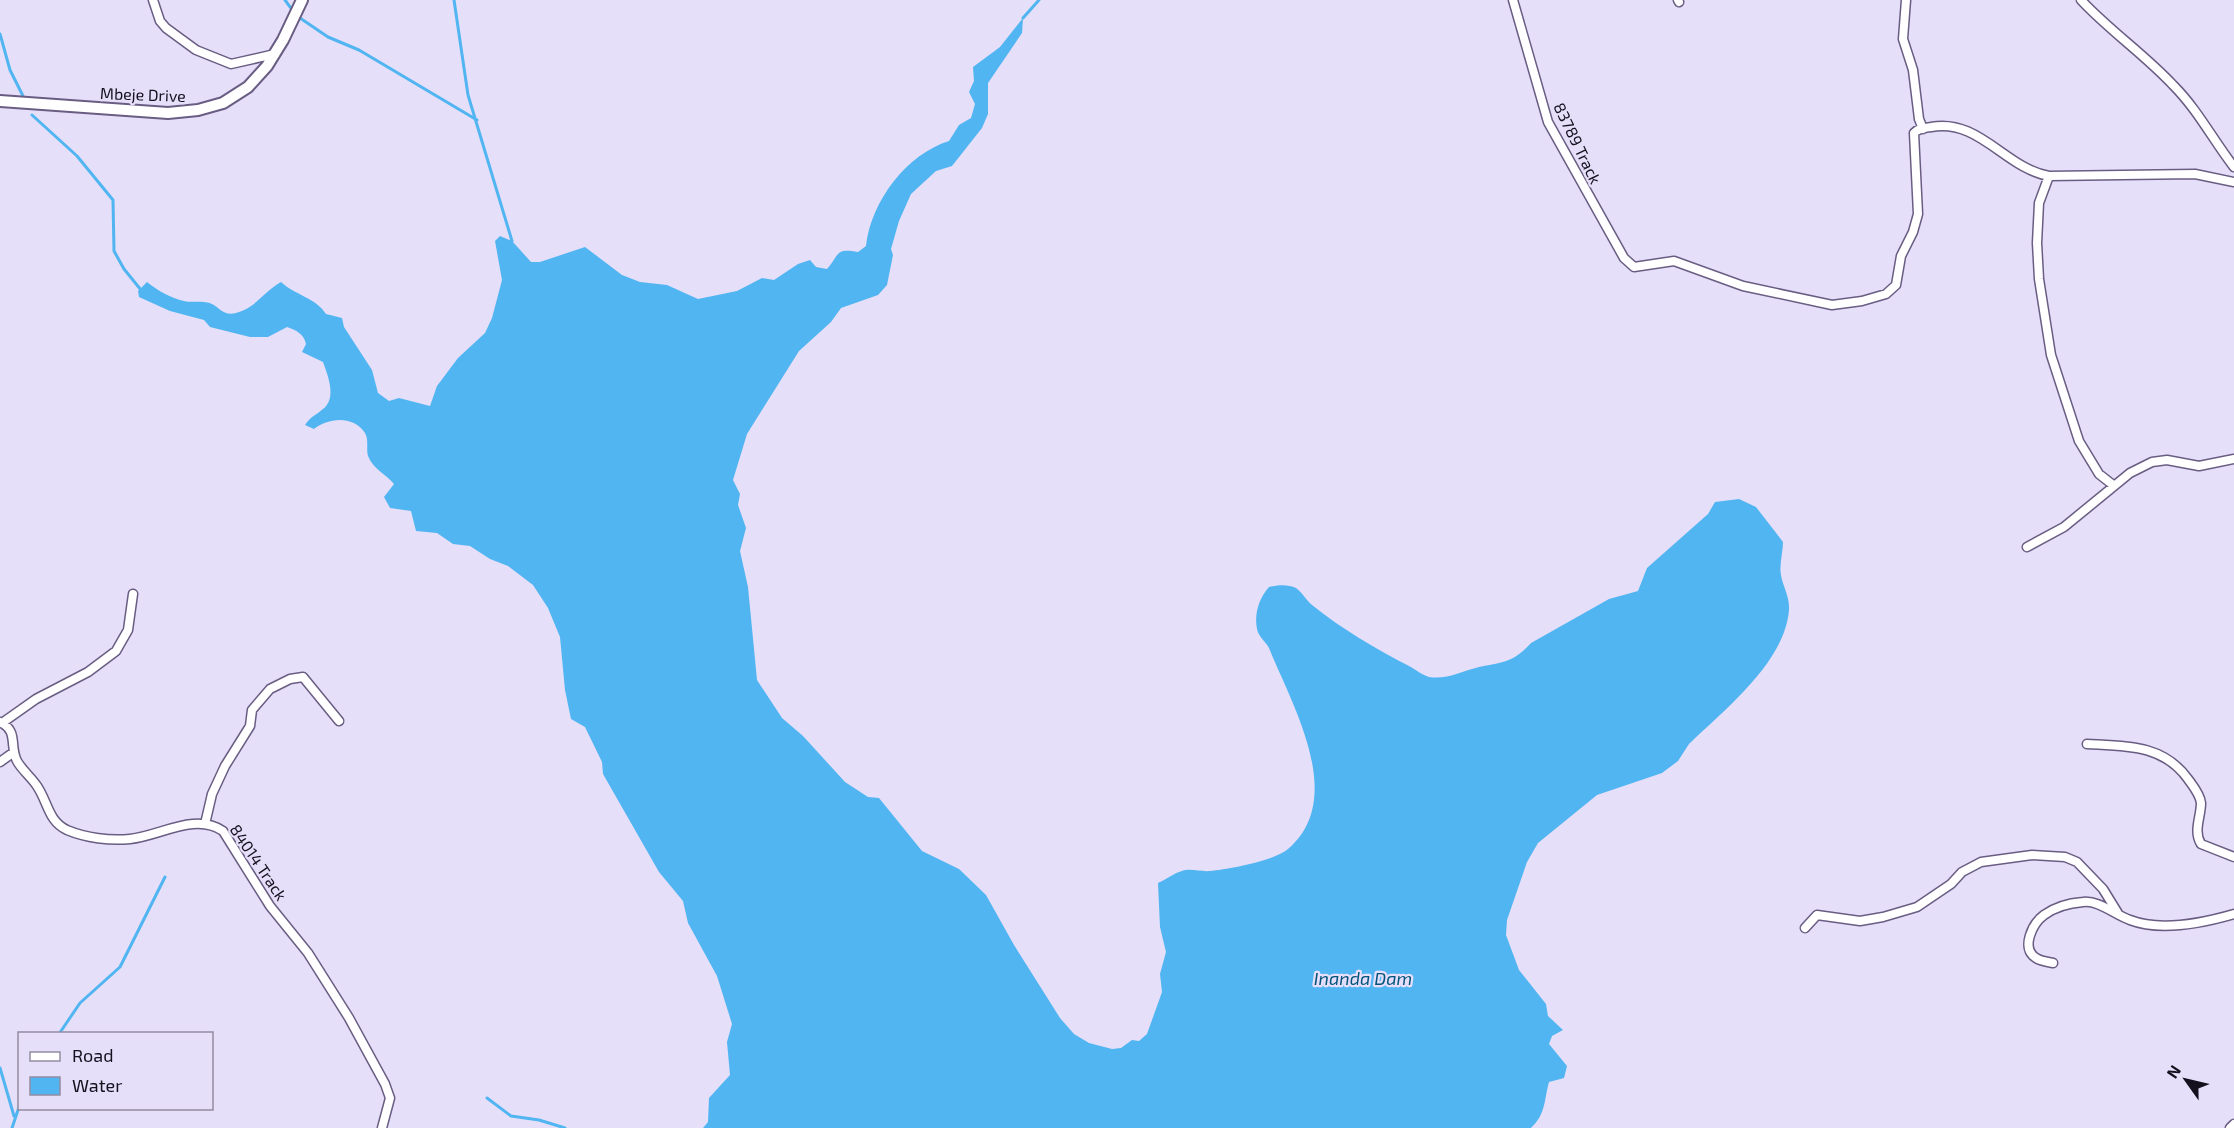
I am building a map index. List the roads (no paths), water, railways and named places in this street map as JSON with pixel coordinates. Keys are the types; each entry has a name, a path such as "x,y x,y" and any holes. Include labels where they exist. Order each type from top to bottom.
{"street":[{"path":"153,0 159,21 196,50 231,64 275,54"},
{"name":"Mbeje Drive","path":"0,101 168,113 198,110 223,103 248,87 275,54 302,0"},
{"name":"83789 Track","path":"1513,0 1548,122 1624,258 1634,267 1667,260 1681,262 1743,286 1818,303 1841,305 1886,294 1896,285 1900,256 1916,222 1918,196 1914,137 1916,132 1923,129"},
{"path":"1906,0 1903,39 1913,70 1919,119 1923,129 1959,126 2036,172 2049,176 2195,174 2234,182"},
{"path":"2081,0 2107,28 2153,65 2188,101 2234,167"},
{"path":"2049,176 2039,203 2037,243 2038,279 2051,355 2079,441 2099,474 2113,485"},
{"path":"2026,547 2064,527 2113,485 2152,462 2167,460 2199,466 2234,459"},
{"path":"1,722 36,699 80,678 116,651 128,630 133,594"},
{"path":"205,824 212,794 225,766 250,726 252,710 270,689 290,679 303,677 339,721"},
{"name":"84014 Track","path":"1,722 13,735 14,752 40,791 51,816 65,829 104,839 131,839 194,824 205,824 218,828 229,839 270,906 302,943 349,1018 389,1093 388,1113 382,1128"},
{"path":"2087,744 2149,749 2169,760 2186,775 2199,795 2201,803 2197,833 2201,844 2234,857"},
{"path":"0,762 14,752"},
{"path":"1805,928 1817,915 1860,921 1917,907 1951,884 1970,867 1995,858 2032,855 2065,857 2077,862 2103,889 2119,915"},
{"path":"2053,963 2037,959 2028,947 2032,930 2044,915 2069,904 2088,901 2137,922 2166,924 2191,924 2234,914"},
{"path":"2230,1128 2234,1124"}],"water":[{"name":"Inanda Dam","path":"1023,18 1022,33 988,83 988,114 982,128 952,166 936,171 911,194 899,221 891,249 893,255 887,285 878,295 841,308 831,322 799,351 747,434 733,480 740,494 738,505 746,528 740,551 748,587 757,680 782,718 803,736 845,782 868,797 879,798 922,851 959,869 986,895 1060,1018 1074,1034 1089,1043 1112,1049 1121,1048 1132,1040 1139,1041 1147,1034 1162,992 1160,974 1166,952 1160,927 1158,883 1185,870 1207,871 1251,864 1281,853 1288,849 1305,828 1313,804 1314,777 1309,750 1290,695 1269,648 1257,629 1258,606 1269,587 1282,585 1296,588 1312,605 1359,638 1424,675 1442,677 1513,658 1531,643 1609,599 1638,591 1647,568 1708,514 1715,502 1739,499 1756,507 1783,542 1781,571 1789,610 1785,629 1777,648 1751,683 1689,744 1678,761 1662,773 1597,795 1538,843 1527,862 1507,920 1506,935 1519,970 1546,1004 1548,1016 1563,1030 1552,1036 1549,1044 1567,1066 1564,1078 1549,1082 1542,1112 1531,1128 703,1128 708,1122 709,1098 730,1075 727,1042 732,1024 717,976 688,923 683,901 659,872 603,774 602,762 585,727 571,719 565,690 560,637 548,608 533,585 508,566 490,559 470,546 453,544 437,533 416,531 411,511 390,508 384,497 394,484 370,461 366,435 360,427 340,420 326,422 314,429 305,425 327,404 330,399 330,387 323,362 302,352 306,344 299,333 287,327 268,337 250,337 210,327 204,320 170,311 139,297 138,291 147,282 174,298 187,302 209,303 232,314 249,307 281,282 317,304 326,314 342,318 344,327 372,370 378,393 389,401 399,398 430,406 437,386 458,358 485,333 492,318 502,280 495,241 500,236 512,241 531,262 540,262 585,247 622,275 640,282 667,285 698,299 737,291 762,278 774,280 798,264 810,260 816,267 827,269 839,253 858,252 866,246 875,212 883,196 894,182 919,157 949,141 959,125 971,118 975,104 969,92 974,81 973,67 1000,47"}],"waterway":[{"path":"285,0 293,11"},
{"path":"454,0 468,95 512,241"},
{"path":"1023,18 1039,0"},
{"path":"297,16 328,37 359,50 477,120"},
{"path":"0,34 10,70 23,96"},
{"path":"32,115 77,156 113,200 114,251 124,269 141,290"},
{"path":"60,1032 80,1003 120,967 165,877"},
{"path":"0,1068 14,1116"},
{"path":"487,1098 511,1116 539,1120 565,1128"},
{"path":"12,1128 18,1110"}]}
